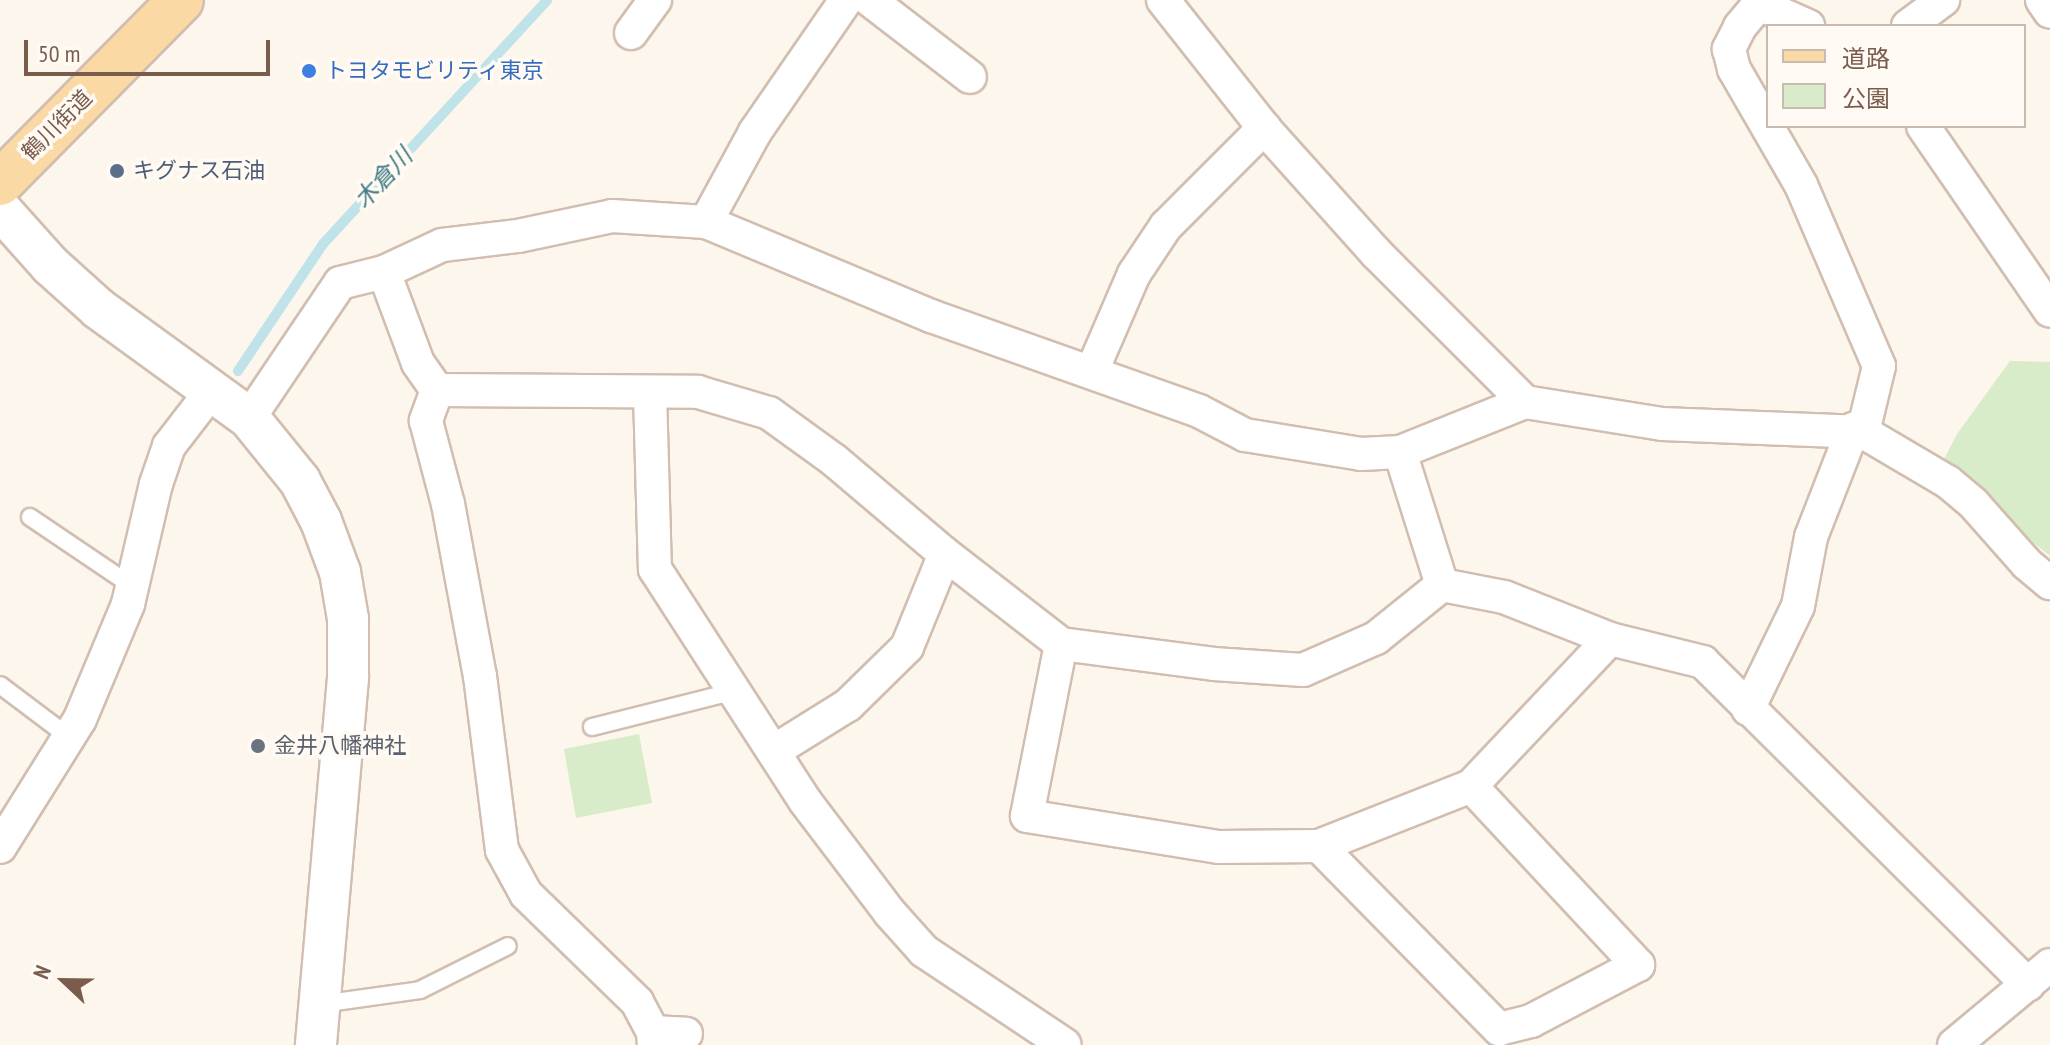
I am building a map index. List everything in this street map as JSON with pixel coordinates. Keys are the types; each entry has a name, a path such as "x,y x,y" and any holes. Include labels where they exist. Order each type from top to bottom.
{"main road":[{"name":"鶴川街道","path":"0,183 181,0"}],"street":[{"path":"631,33 655,0"},
{"path":"706,222 755,132 846,0"},
{"path":"870,0 970,77"},
{"path":"1163,0 1264,128 1376,253 1525,402"},
{"path":"1911,24 1943,0"},
{"path":"2042,0 2050,12"},
{"path":"1766,124 1734,69 1729,49 1740,27 1759,2 1804,24"},
{"path":"1092,371 1134,274 1166,226 1264,128"},
{"path":"1748,709 1798,606 1811,537 1858,430 1879,366 1801,185 1768,128"},
{"path":"1924,128 2050,311"},
{"path":"0,209 68,283 133,337 249,418 300,481 321,521 340,572 348,619 348,678 316,1045"},
{"path":"249,418 340,283 384,272 442,245 518,236 612,216 706,222 931,316 1199,411 1245,435 1361,454 1400,452 1525,402 1662,424 1858,430 1965,496 2027,564 2050,583"},
{"path":"384,272 418,363 437,390"},
{"path":"437,390 698,392 769,413 834,460 945,554 1061,644 1214,664 1303,670 1376,638 1442,585 1504,597 1610,639 1703,662 1748,709 2039,975 1954,1045"},
{"path":"437,390 426,421 448,504 480,676 502,850 526,894 637,1002 654,1038 686,1034"},
{"path":"0,847 86,705 132,586 156,484 169,446 210,393"},
{"path":"650,393 655,569 805,801 890,913 924,951 1065,1045"},
{"path":"1400,452 1442,585"},
{"path":"774,751 848,705 907,647 945,554"},
{"path":"1061,644 1027,816 1219,847 1319,846 1471,786 1610,639"},
{"path":"1319,846 1499,1029 1531,1021 1638,965 1471,786"}],"lane":[{"path":"30,517 132,586"},
{"path":"0,685 69,737"},
{"path":"592,727 735,691"},
{"path":"319,1004 420,990 508,946"}],"green space":[{"path":"2010,361 2050,362 2050,556 1940,467 1957,434"},
{"path":"639,734 652,803 576,818 564,749"}],"waterway":[{"name":"木倉川","path":"238,371 323,244 547,0"}],"place":[{"name":"トヨタモビリティ東京","path":"309,71"},
{"name":"キグナス石油","path":"117,171"},
{"name":"金井八幡神社","path":"258,746"}]}
